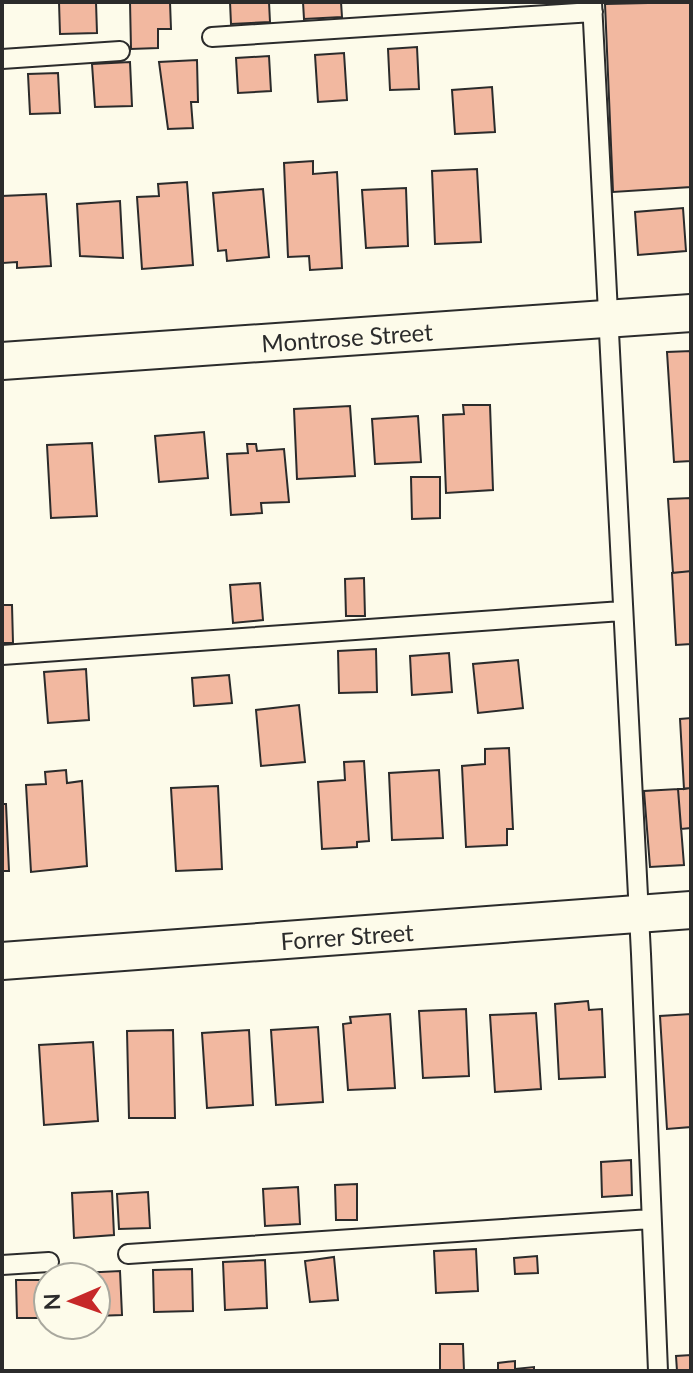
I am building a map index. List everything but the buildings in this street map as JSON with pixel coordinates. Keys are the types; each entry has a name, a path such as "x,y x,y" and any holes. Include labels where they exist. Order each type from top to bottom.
{"street":[{"name":"Montrose Street","path":"2,361 691,313"},
{"name":"Forrer Street","path":"2,961 691,910"}],"lane":[{"path":"212,37 592,7 658,1371"},
{"path":"2,59 120,51"},
{"path":"2,655 622,611"},
{"path":"128,1254 651,1219"},
{"path":"2,1265 32,1263"}]}
